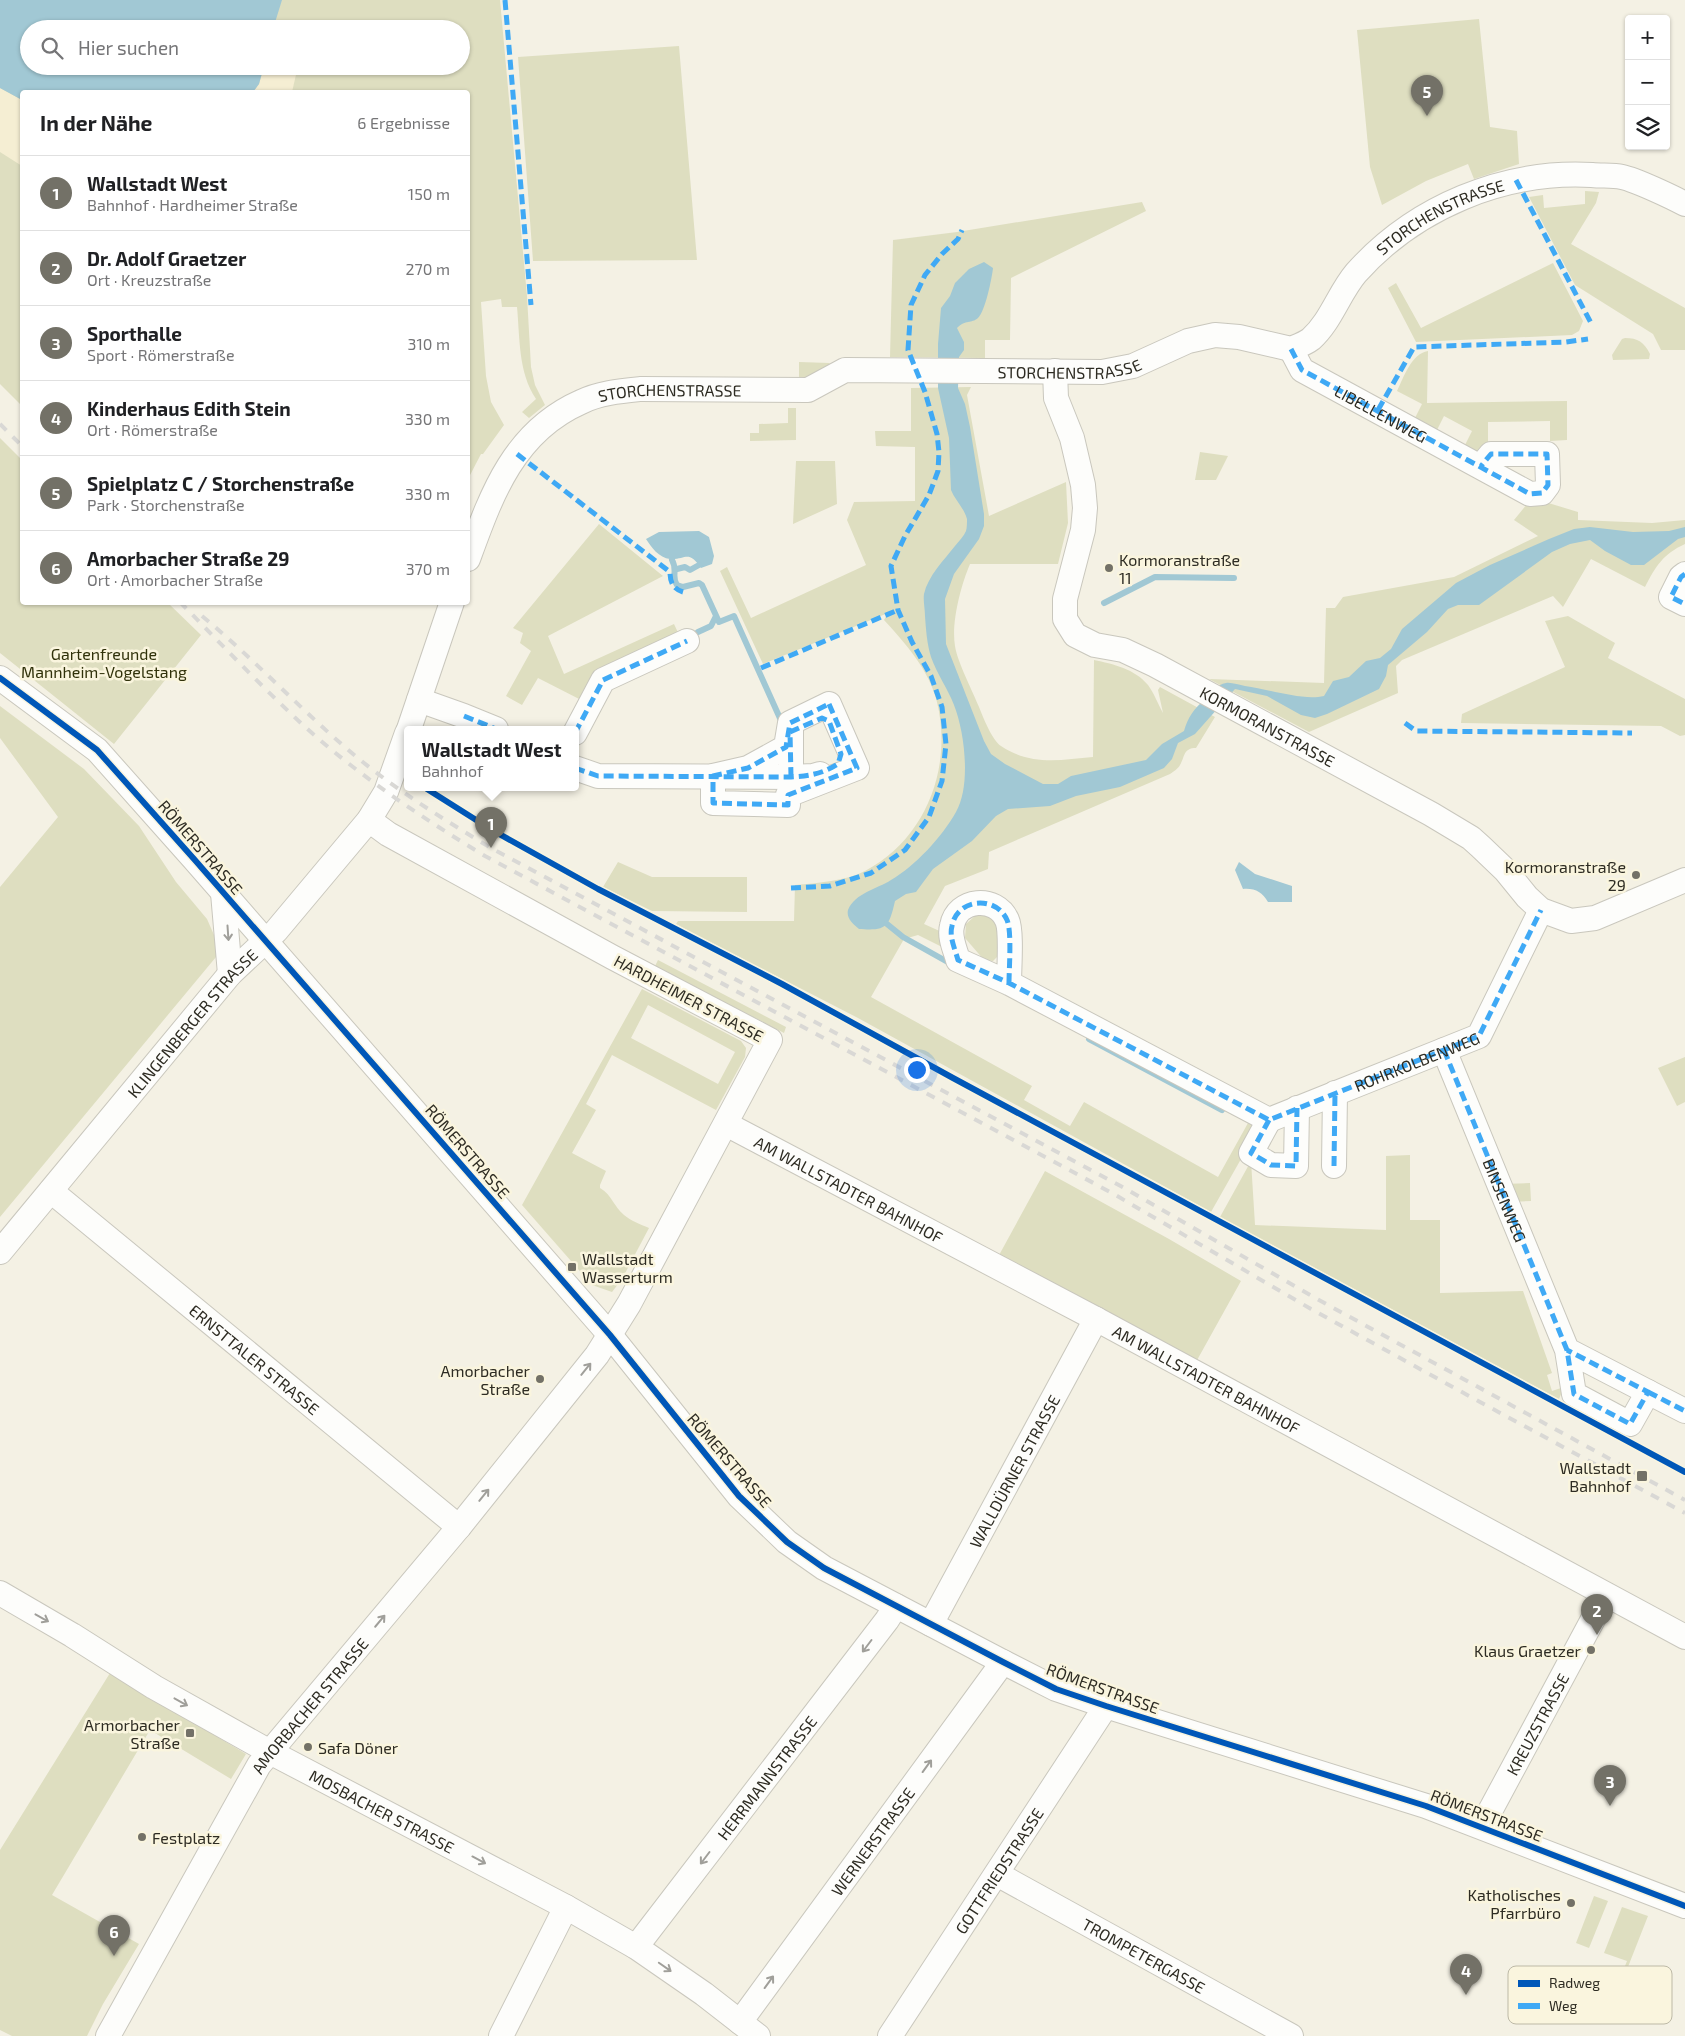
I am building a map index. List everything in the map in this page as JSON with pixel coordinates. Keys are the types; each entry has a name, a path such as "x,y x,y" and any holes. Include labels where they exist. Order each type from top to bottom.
{"street":[{"name":"STORCHENSTRASSE","path":"470,554 491,496 517,454 532,436 557,414 582,401 614,392 641,389 808,390 846,370 1102,372 1133,366 1188,341 1215,336 1239,337 1292,349 1311,340 1329,317 1355,274 1392,237 1433,211 1487,188 1516,180 1567,174 1623,177 1685,204"},
{"name":"LIBELLENWEG","path":"1292,349 1302,370 1480,466"},
{"name":"KORMORANSTRASSE","path":"1055,371 1056,398 1072,438 1083,485 1085,508 1083,530 1065,598 1065,619 1075,635 1094,645 1123,650 1431,814 1471,838 1505,870 1527,897 1541,910 1571,920 1595,918 1685,880"},
{"path":"1685,574 1680,578 1671,597 1685,604"},
{"path":"410,726 451,605"},
{"path":"579,726 603,680 687,641"},
{"name":"RÖMERSTRASSE","path":"0,678 97,750 266,940 610,1335 746,1503 787,1542 824,1568 1056,1689 1426,1806 1482,1826 1685,1906"},
{"path":"419,700 488,726"},
{"path":"829,704 857,768 788,795 788,805 712,803 713,776 748,768 786,747 790,723 829,704"},
{"name":"KLINGENBERGER STRASSE","path":"0,1252 230,974 266,940 311,890 369,820 386,792 404,742"},
{"path":"579,769 598,776 791,777"},
{"name":"HARDHEIMER STRASSE","path":"369,820 388,834 577,938 770,1040 610,1335"},
{"path":"223,892 230,974"},
{"name":"ROHRKOLBENWEG","path":"1269,1120 1479,1036 1541,910"},
{"path":"1008,983 1269,1120 1251,1153 1271,1165 1296,1166 1297,1108"},
{"name":"BINSENWEG","path":"1444,1050 1566,1350 1574,1394 1630,1424 1648,1392"},
{"name":"ROHRKOLBENWEG","path":"1334,1166 1335,1093"},
{"name":"AM WALLSTADTER BAHNHOF","path":"726,1124 1096,1319 1685,1637"},
{"name":"ERNSTTALER STRASSE","path":"51,1190 459,1527"},
{"name":"WALLDÜRNER STRASSE","path":"931,1624 1096,1319"},
{"name":"AMORBACHER STRASSE","path":"108,2036 254,1774 270,1752 459,1527 597,1355 610,1335"},
{"path":"1566,1350 1685,1411"},
{"name":"MOSBACHER STRASSE","path":"0,1593 72,1635 154,1687 270,1752 566,1906 636,1947 758,2036"},
{"name":"KREUZSTRASSE","path":"1482,1826 1606,1595"},
{"name":"HERRMANNSTRASSE","path":"636,1947 896,1606"},
{"name":"WERNERSTRASSE","path":"740,2022 1003,1662"},
{"name":"GOTTFRIEDSTRASSE","path":"890,2036 1106,1706"},
{"name":"TROMPETERGASSE","path":"997,1874 1291,2036"},
{"path":"501,2036 566,1906"}],"green space":[{"path":"0,0 500,0 527,296 531,367 535,385 545,405 529,418 522,412 536,399 530,389 523,366 517,307 502,307 501,299 481,302 486,376 491,402 504,425 483,454 481,454 470,475 470,90 20,90 20,404 0,384"},
{"path":"1479,19 1490,127 1517,131 1519,164 1474,179 1468,164 1426,181 1382,205 1370,167 1357,30"},
{"path":"679,46 697,260 533,261 518,57"},
{"path":"1585,191 1599,192 1596,203 1571,244 1685,308 1685,350 1661,350 1653,334 1575,285 1529,197 1543,195 1544,208 1585,204"},
{"path":"1142,202 1146,211 1011,278 1010,340 985,340 985,358 890,357 893,240 957,232"},
{"path":"1553,263 1583,321 1579,331 1572,335 1416,342 1388,288 1396,283 1421,328"},
{"path":"1622,339 1637,340 1643,344 1650,354 1649,359 1613,360 1612,355"},
{"path":"1428,351 1427,403 1567,401 1567,440 1550,441 1550,421 1488,422 1488,442 1477,452 1464,447 1472,431 1444,416 1436,432 1414,420 1422,404 1397,391 1413,361 1422,353"},
{"path":"799,362 830,363 817,375 799,381"},
{"path":"971,387 967,395 989,516 1066,482 1068,523 1058,564 970,564 963,582 954,626 956,652 994,739 1001,746 1023,757 1057,760 1093,757 1094,660 1123,668 1143,679 1163,713 1158,690 1160,687 1215,717 1196,748 1187,751 1182,762 1170,774 989,852 988,869 945,886 924,924 944,933 944,948 918,935 904,939 871,997 1032,1086 1024,1100 1070,1126 1084,1102 1218,1177 1248,1123 1258,1129 1211,1212 858,1018 676,924 678,921 794,921 795,885 840,879 865,871 886,857 904,840 919,821 930,799 937,776 941,751 941,727 937,702 923,668 884,620 888,613 763,664 720,571 727,567 751,618 866,565 847,520 854,502 915,501 915,447 876,446 875,431 911,431 911,388"},
{"path":"788,408 796,408 796,440 750,441 750,433 759,433 759,424 788,423"},
{"name":"Gartenfreunde Mannheim-Vogelstang","path":"0,438 20,458 20,605 170,605 201,635 114,744 0,653"},
{"path":"1200,452 1228,456 1216,480 1195,480"},
{"path":"796,461 835,461 837,504 793,524"},
{"path":"1532,498 1578,512 1578,520 1652,523 1685,520 1685,544 1671,552 1661,561 1645,587 1591,559 1563,607 1553,596 1402,660 1396,666 1398,693 1309,732 1209,679 1324,683 1326,608 1335,608 1343,597 1454,577 1538,536 1514,520"},
{"path":"599,524 663,576 548,636 564,674 674,624 681,639 585,702 538,678 522,705 506,696 531,651 520,643 523,633 513,628"},
{"path":"1568,616 1615,643 1608,658 1685,699 1685,735 1680,736 1661,726 1461,723 1462,714 1565,667 1545,621"},
{"path":"0,706 84,769 139,826 176,882 207,919 221,951 0,1217 0,887 58,817 0,738"},
{"path":"618,862 652,877 747,877 747,912 652,911 603,887"},
{"path":"976,915 989,916 999,925 999,955 993,961 984,960 965,938 966,924"},
{"path":"658,960 786,1027 784,1033 655,966"},
{"path":"642,989 741,1041 746,1048 745,1057 716,1110 612,1055 586,1104 596,1110 572,1153 606,1171 600,1188 608,1194 624,1215 649,1228 622,1279 612,1292 592,1285 522,1205","holes":["648,1005 735,1052 718,1084 631,1038"]},
{"path":"1685,1057 1685,1102 1677,1106 1658,1068"},
{"path":"1410,1155 1410,1220 1440,1220 1440,1293 1523,1291 1552,1373 1547,1375 1552,1391 1564,1387 1559,1399 1220,1217 1251,1161 1255,1225 1386,1230 1386,1156"},
{"path":"1045,1171 1241,1281 1196,1362 998,1257"},
{"path":"1530,1183 1531,1201 1511,1202 1503,1184"},
{"path":"110,1673 246,1754 231,1779 150,1730 52,1895 139,1944 103,2004 87,2036 12,2036 0,2030 0,1850"},
{"path":"1594,1896 1608,1901 1589,1948 1576,1943"},
{"path":"1622,1907 1648,1916 1628,1966 1625,1966 1627,1961 1604,1953"}],"sand":[{"path":"262,75 296,75 292,90 254,90 259,84"},
{"path":"0,88 20,99 20,165 0,152"}],"water":[{"path":"0,0 282,0 276,20 20,20 20,75 262,75 259,84 254,90 20,90 20,99 0,88"},
{"path":"984,262 993,268 990,287 981,315 973,321 963,323 957,328 964,342 964,350 959,357 958,388 965,404 970,427 984,514 984,526 979,539 954,574 945,599 946,644 984,741 991,754 1005,764 1043,784 1058,784 1071,776 1146,760 1162,744 1184,731 1187,721 1195,710 1214,690 1223,684 1233,683 1295,696 1324,696 1333,681 1349,677 1366,661 1380,658 1391,649 1402,629 1456,583 1490,565 1574,529 1590,527 1633,532 1669,531 1685,527 1685,537 1678,539 1644,565 1631,565 1605,551 1590,540 1570,544 1552,552 1479,605 1458,605 1448,609 1427,632 1388,665 1386,676 1379,689 1327,714 1315,718 1301,715 1267,696 1235,689 1195,734 1178,743 1172,759 1164,768 1120,787 1076,796 1050,806 1008,809 996,816 972,841 933,869 916,892 906,894 895,901 891,917 885,926 876,929 859,929 848,916 851,904 861,895 900,874 927,850 956,812 964,788 965,759 961,730 954,705 931,657 927,637 924,596 926,587 933,575 964,535 967,525 966,515 951,490 949,438 938,388 938,344 941,308 950,296 955,283 969,269"},
{"path":"699,531 709,537 714,556 712,564 701,568 690,557 670,559 662,557 646,539 659,532"},
{"path":"1239,862 1255,874 1292,886 1292,902 1268,902 1258,891 1243,889 1235,870"}],"waterway":[{"path":"672,560 677,585 683,587 699,583 702,585 719,622 734,616 783,725"},
{"path":"677,569 685,567 690,570 699,565"},
{"path":"1104,603 1155,577 1234,578"},
{"path":"698,632 711,626 716,616"},
{"path":"887,924 903,937 953,965"},
{"path":"1089,1039 1222,1110"}],"railway":[{"path":"0,424 20,444"},
{"path":"183,605 241,665 324,744 368,779 485,856 1112,1193 1311,1309 1685,1513"},
{"path":"202,616 369,767 420,804 491,848 1126,1189 1317,1299 1685,1500"}],"marked path":[{"path":"505,0 531,305"},
{"path":"1516,180 1591,323"},
{"path":"791,888 830,886 871,873 905,850 929,817 942,781 946,744 942,707 931,676 912,642 898,610 891,566 905,536 929,495 938,471 939,452 937,434 925,392 908,350 911,305 925,275 942,254 958,239 962,230"},
{"path":"1378,410 1414,347 1566,342 1588,339"},
{"path":"1291,349 1302,370 1530,494 1542,493 1548,485 1547,454 1491,454 1481,466"},
{"path":"517,454 670,572 673,585 683,592"},
{"path":"1685,574 1681,577 1671,597 1685,604"},
{"path":"761,668 898,610"},
{"path":"579,726 603,680 687,641"},
{"path":"829,704 857,768 788,795 788,805 713,803 713,776 748,768 786,747 790,723 829,704"},
{"path":"464,716 489,726"},
{"path":"822,718 829,721 841,754 838,764 821,772 791,777 790,732 822,718"},
{"path":"1405,723 1416,731 1632,733"},
{"path":"579,769 598,776 791,777"},
{"path":"1009,983 1010,941 1007,920 1002,912 994,906 977,903 969,905 955,917 951,930 958,960 1009,983 1269,1120 1479,1036 1541,910"},
{"path":"1444,1050 1567,1350 1574,1394 1630,1424 1648,1392 1567,1350"},
{"path":"1334,1166 1335,1093"},
{"path":"1269,1120 1251,1153 1271,1165 1296,1166 1297,1108"},
{"path":"1648,1392 1685,1411"}],"cycle path":[{"path":"0,678 97,750 610,1335 739,1496 787,1542 824,1568 1056,1689 1426,1806 1685,1906"},
{"path":"430,791 492,830 598,889 782,984 1685,1472"}],"place":[{"name":"Spielplatz C / Storchenstraße","path":"1427,116"},
{"name":"Kormoranstraße 11","path":"1109,568"},
{"name":"Wallstadt West","path":"491,848"},
{"name":"Kormoranstraße 29","path":"1636,875"},
{"name":"Wallstadt Wasserturm","path":"572,1267"},
{"name":"Amorbacher Straße","path":"540,1379"},
{"name":"Wallstadt Bahnhof","path":"1642,1476"},
{"name":"Dr. Adolf Graetzer","path":"1597,1635"},
{"name":"Klaus Graetzer","path":"1591,1650"},
{"name":"Armorbacher Straße","path":"190,1733"},
{"name":"Safa Döner","path":"308,1747"},
{"name":"Sporthalle","path":"1610,1806"},
{"name":"Festplatz","path":"142,1837"},
{"name":"Katholisches Pfarrbüro","path":"1571,1903"},
{"name":"Amorbacher Straße 29","path":"114,1956"},
{"name":"Kinderhaus Edith Stein","path":"1466,1995"}]}
